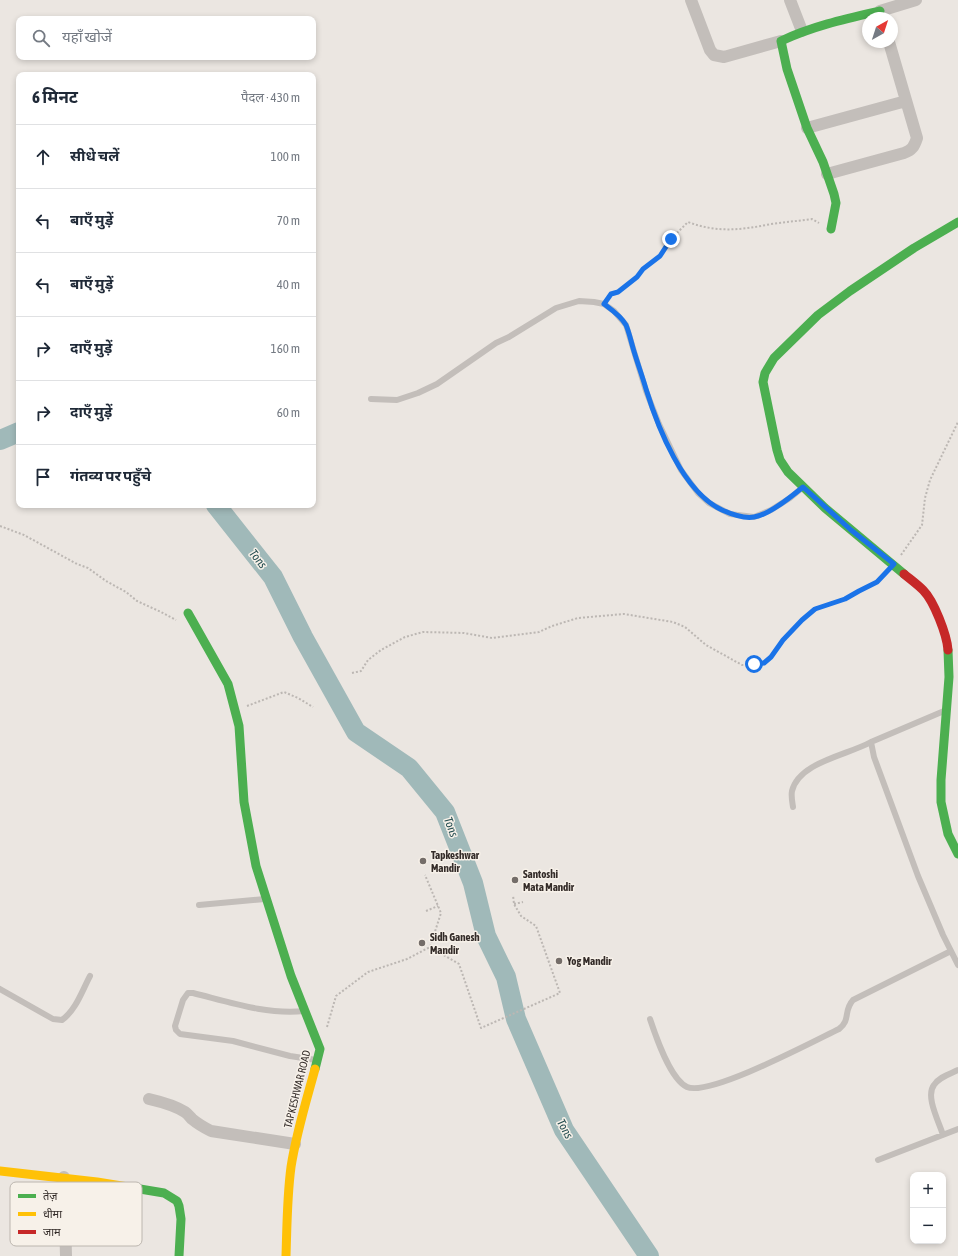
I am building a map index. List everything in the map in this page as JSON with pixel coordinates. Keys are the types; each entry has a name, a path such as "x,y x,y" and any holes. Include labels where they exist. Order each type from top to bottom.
{"street":[{"path":"691,0 710,50 714,56 720,58 781,41 802,31 826,23 862,17"},
{"path":"790,0 802,31"},
{"path":"884,12 897,2 916,0"},
{"path":"781,41 787,69 807,128 823,162 836,203 831,229"},
{"path":"827,174 904,153 911,150 915,145 917,138 891,48"},
{"path":"807,128 906,101"},
{"path":"958,222 914,248 845,294 818,315 774,358 765,373 763,382 764,391 770,409 777,450 780,460 788,472 851,530 894,564 924,591 932,603 947,639 949,677 941,780 941,802 948,834 958,854"},
{"name":"TAPKESHWAR ROAD","path":"188,613 228,684 239,726 244,802 256,866 290,976 320,1049 295,1144 287,1201 286,1256"},
{"path":"149,1099 167,1103 176,1107 211,1131 295,1144"},
{"path":"0,1171 64,1177 95,1182"},
{"path":"64,1177 64,1182"},
{"path":"142,1189 164,1193 172,1196 178,1202 180,1209 179,1256"},
{"path":"66,1246 66,1256"}],"lane":[{"path":"371,399 397,400 437,384 496,343 509,337 556,308 587,300 604,304 614,311 626,325 646,391 659,424 681,470 698,494 709,503 730,514 754,517 771,510 790,498 803,487"},
{"path":"793,806 791,796 792,790 800,776 812,766 862,748 871,742 947,710"},
{"path":"871,742 874,757 909,854 943,936 958,965"},
{"path":"199,905 266,899"},
{"path":"650,1019 659,1045 678,1080 688,1087 698,1089 728,1081 839,1029 846,1022 848,1006 853,1000 951,952"},
{"path":"0,989 54,1019 62,1020 68,1016 90,976"},
{"path":"304,1011 287,1013 188,993 183,1000 175,1026 176,1030 180,1034 233,1041 290,1056 318,1060"},
{"path":"943,1135 931,1099 930,1090 934,1083 958,1070"},
{"path":"878,1160 958,1129"}],"path":[{"path":"604,304 611,294 618,292 660,256 671,239 688,222 716,229 758,227 812,219 831,229"},
{"path":"352,673 361,671 368,660 381,650 405,637 423,632 464,633 492,638 539,632 552,626 578,618 624,614 673,622 685,627 706,645 742,665 764,663 771,657 780,644 802,620 815,609 845,599 877,582 894,564 922,525 925,498 930,480 958,422"},
{"path":"0,526 24,535 77,564 88,568 106,581 126,592 137,601 175,620 188,613"},
{"path":"235,710 284,692 314,707"},
{"path":"320,1049 336,996 368,972 407,959 430,947 441,913 425,875"},
{"path":"430,947 459,964 482,1028 560,993 536,926 521,916 514,904 512,895"},
{"path":"514,904 523,902"},
{"path":"426,910 438,906"},
{"path":"441,954 453,949"}],"waterway":[{"name":"Tons","path":"0,440 16,433"},
{"name":"Tons","path":"218,508 273,577 303,637 356,732 409,768 445,812 473,883 486,936 506,977 516,1019 564,1130 649,1256"}],"traffic: fast":[{"path":"831,229 836,203 834,194 823,162 807,128 787,69 781,41 817,27 880,11"},
{"path":"904,574 825,508 788,472 780,460 777,450 763,382 765,373 774,358 818,315 850,291 914,248 958,222"},
{"path":"188,613 228,684 239,726 244,802 256,866 291,976 320,1049 315,1069"},
{"path":"948,650 949,677 941,780 941,802 948,834 958,854"},
{"path":"142,1189 164,1193 177,1201 181,1219 179,1256"}],"traffic: slow":[{"path":"286,1256 291,1167 298,1130 315,1069"},
{"path":"0,1171 97,1182"}],"traffic: jam":[{"path":"904,574 927,595 943,627 948,650"}],"place":[{"name":"Tapkeshwar Mandir","path":"423,861"},
{"name":"Santoshi Mata Mandir","path":"515,880"},
{"name":"Sidh Ganesh Mandir","path":"422,943"},
{"name":"Yog Mandir","path":"559,961"}],"route":[{"path":"671,239 660,256 643,269 629,284 618,292 611,294 604,304 614,311 626,325 646,391 659,424 681,470 698,494 709,503 730,514 742,516 754,517 771,510 790,498 803,487 851,530 894,564 877,582 845,599 815,609 783,640 771,657 764,663 754,664"}]}
